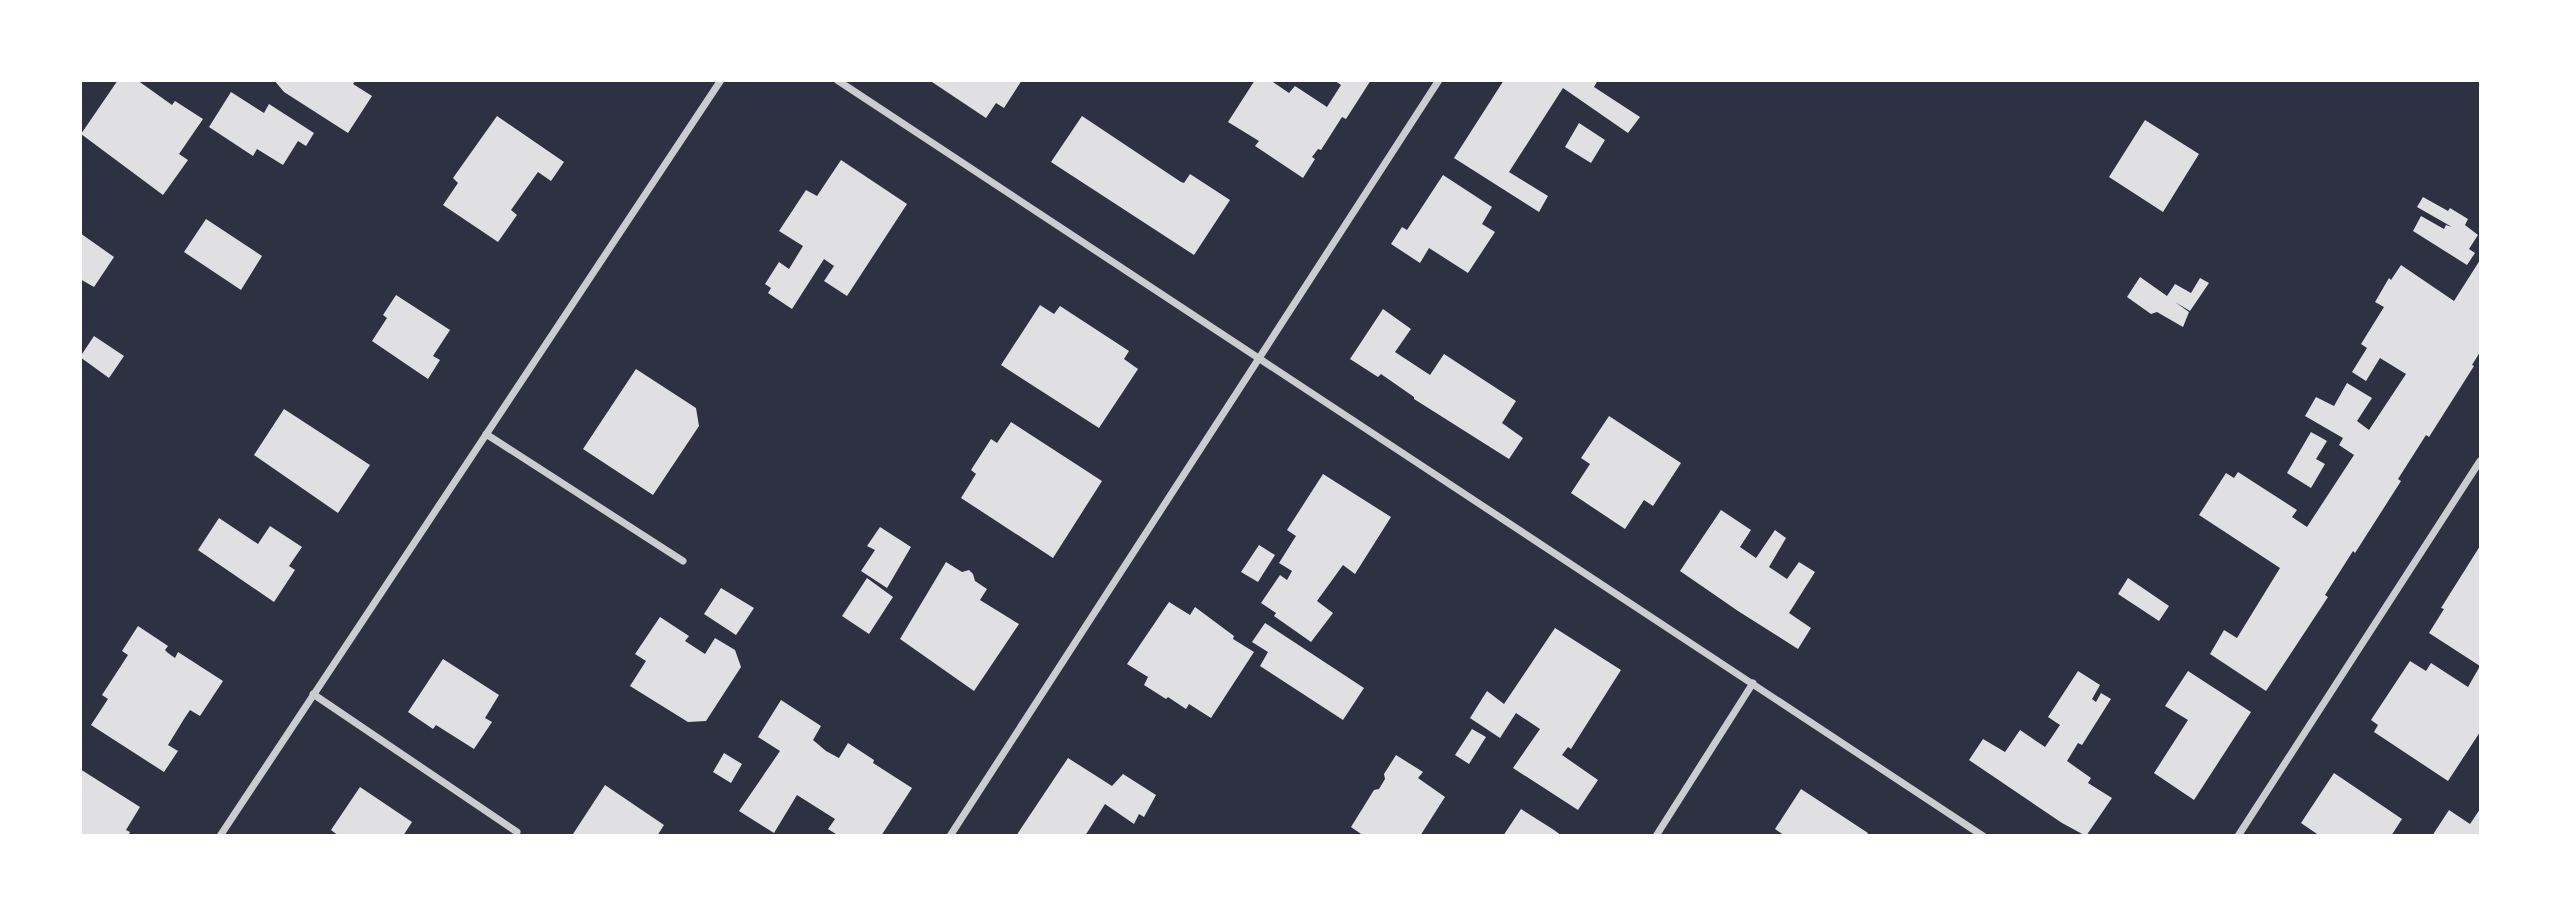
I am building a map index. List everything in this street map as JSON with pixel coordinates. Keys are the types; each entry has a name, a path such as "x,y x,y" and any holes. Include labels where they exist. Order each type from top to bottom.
{"street":[{"path":"219,835 722,80"},
{"path":"837,80 1983,835"},
{"path":"950,835 1438,80"},
{"path":"486,434 683,561"},
{"path":"2238,835 2480,461"},
{"path":"1656,835 1753,682"},
{"path":"313,694 517,832"}],"building":[{"path":"118,80 137,80 172,105 175,101 203,119 179,154 188,160 163,195 81,134"},
{"path":"274,80 356,80 353,84 372,96 348,133 284,92"},
{"path":"929,80 1022,80 1004,108 996,103 986,118"},
{"path":"1255,80 1270,80 1289,93 1295,86 1327,107 1341,85 1334,80 1371,80 1346,119 1342,117 1321,150 1318,149 1312,157 1315,159 1303,178 1255,146 1259,141 1228,122"},
{"path":"1504,80 1598,80 1594,87 1640,117 1628,133 1563,88 1509,172 1548,196 1539,212 1454,158"},
{"path":"231,92 264,113 269,104 314,133 306,146 298,141 283,165 257,149 253,156 209,127"},
{"path":"497,116 564,162 551,181 538,172 511,210 517,215 498,242 443,205 458,183 453,178"},
{"path":"1082,116 1181,182 1184,183 1190,174 1230,200 1194,255 1051,162"},
{"path":"2145,120 2199,154 2163,212 2109,177"},
{"path":"1579,123 1605,140 1591,163 1565,147"},
{"path":"841,160 907,204 847,296 824,281 834,266 824,259 792,309 768,293 771,288 765,284 779,262 789,269 803,246 779,231 806,190 817,196"},
{"path":"1443,175 1492,207 1482,224 1495,232 1468,273 1429,248 1420,263 1391,244 1402,227 1407,230"},
{"path":"2423,197 2468,219 2465,225 2478,235 2469,249 2475,253 2467,265 2413,231 2421,216 2444,229 2446,225 2452,227 2417,207"},
{"path":"206,219 262,256 241,290 184,252"},
{"path":"80,233 114,257 94,287 80,279"},
{"path":"2480,260 2480,352 2472,365 2474,366 2429,437 2426,435 2398,479 2401,481 2355,553 2353,551 2325,595 2328,597 2266,691 2210,654 2224,630 2237,638 2280,568 2199,515 2226,473 2234,478 2238,472 2297,510 2292,517 2307,527 2354,455 2339,445 2343,438 2305,416 2316,397 2334,406 2347,383 2372,398 2357,421 2369,430 2406,374 2380,358 2366,381 2352,372 2367,348 2361,344 2384,307 2375,302 2389,278 2391,280 2401,265 2454,301"},
{"path":"2140,277 2167,296 2175,284 2191,293 2200,278 2209,283 2190,311 2175,302 2189,312 2183,327 2157,312 2151,314 2127,297"},
{"path":"396,295 450,330 433,356 440,360 428,379 372,341 387,318 383,315"},
{"path":"1040,305 1054,314 1060,306 1129,351 1124,359 1138,369 1099,428 1001,365"},
{"path":"1383,309 1411,329 1395,352 1430,375 1444,354 1516,401 1502,423 1523,438 1509,459 1414,399 1381,374 1378,377 1350,359"},
{"path":"94,336 124,356 109,378 80,357"},
{"path":"636,369 696,408 699,426 653,495 583,449"},
{"path":"284,409 370,465 338,513 254,455"},
{"path":"1609,416 1681,463 1653,506 1644,500 1625,529 1571,493 1590,464 1581,458"},
{"path":"1011,422 1102,481 1053,558 961,498 976,474 971,470 991,439 997,443"},
{"path":"2311,432 2327,441 2316,459 2325,464 2311,488 2287,473"},
{"path":"1323,474 1391,517 1355,574 1343,565 1317,601 1333,613 1311,642 1274,616 1276,613 1261,603 1280,575 1287,580 1292,571 1279,563 1296,536 1287,530"},
{"path":"1721,510 1751,530 1740,547 1756,558 1775,530 1786,538 1769,567 1787,579 1799,562 1815,572 1789,613 1811,628 1798,649 1680,571"},
{"path":"219,518 258,544 270,526 302,547 289,566 295,570 274,602 198,550"},
{"path":"880,527 911,547 887,588 861,571 875,550 867,546"},
{"path":"1259,545 1275,555 1258,582 1241,572"},
{"path":"2480,546 2480,666 2429,633 2444,609 2441,608"},
{"path":"946,562 962,572 969,570 975,581 987,589 980,600 1019,624 974,691 900,639"},
{"path":"867,578 893,597 869,634 842,616"},
{"path":"2128,578 2169,606 2159,621 2118,594"},
{"path":"721,588 754,608 736,635 704,614"},
{"path":"1169,602 1190,615 1195,607 1234,636 1233,639 1254,652 1211,718 1189,704 1186,709 1144,685 1148,677 1127,664"},
{"path":"660,617 689,636 685,641 705,654 715,638 735,650 741,667 706,721 688,722 630,686 646,661 635,654"},
{"path":"1265,623 1364,688 1343,720 1260,666 1268,652 1252,642"},
{"path":"138,626 168,646 165,650 175,658 178,652 223,681 200,716 190,710 184,719 168,745 178,751 164,772 91,725 108,699 102,695 128,655 122,651"},
{"path":"1555,628 1621,670 1571,749 1568,747 1562,755 1598,780 1578,810 1513,768 1540,729 1516,713 1500,738 1470,718 1487,691 1504,704"},
{"path":"443,659 499,695 485,718 492,722 474,749 436,725 433,729 408,712"},
{"path":"2410,661 2426,671 2431,663 2468,687 2480,666 2480,732 2448,781 2374,732 2378,725 2371,720"},
{"path":"2078,671 2100,685 2092,699 2096,702 2101,693 2111,699 2082,745 2078,743 2067,761 2091,778 2088,783 2112,798 2086,836 2062,823 1969,760 1983,739 2005,752 2020,730 2045,747 2060,725 2048,717"},
{"path":"2188,671 2251,712 2194,800 2154,773 2188,720 2165,706"},
{"path":"781,700 821,726 813,740 826,751 839,758 848,743 912,788 881,836 839,836 828,829 835,819 797,795 774,833 739,811 780,751 758,737"},
{"path":"1472,729 1486,737 1469,764 1455,755"},
{"path":"724,753 742,764 731,783 713,772"},
{"path":"1396,755 1423,772 1418,778 1445,797 1420,836 1364,836 1351,827 1374,790 1379,789 1385,779 1384,774"},
{"path":"1068,758 1112,786 1123,774 1156,795 1144,817 1139,814 1134,824 1105,804 1085,836 1016,836"},
{"path":"80,769 140,807 126,830 130,832 128,836 80,836"},
{"path":"2334,773 2402,819 2391,836 2320,836 2301,823"},
{"path":"605,785 664,825 657,836 573,834"},
{"path":"360,787 412,822 403,836 339,836 331,830"},
{"path":"1801,789 1868,833 1866,836 1785,836 1775,829"},
{"path":"1521,809 1554,830 1562,836 1503,836"},
{"path":"2480,809 2480,836 2432,836 2449,810 2470,824"}]}
